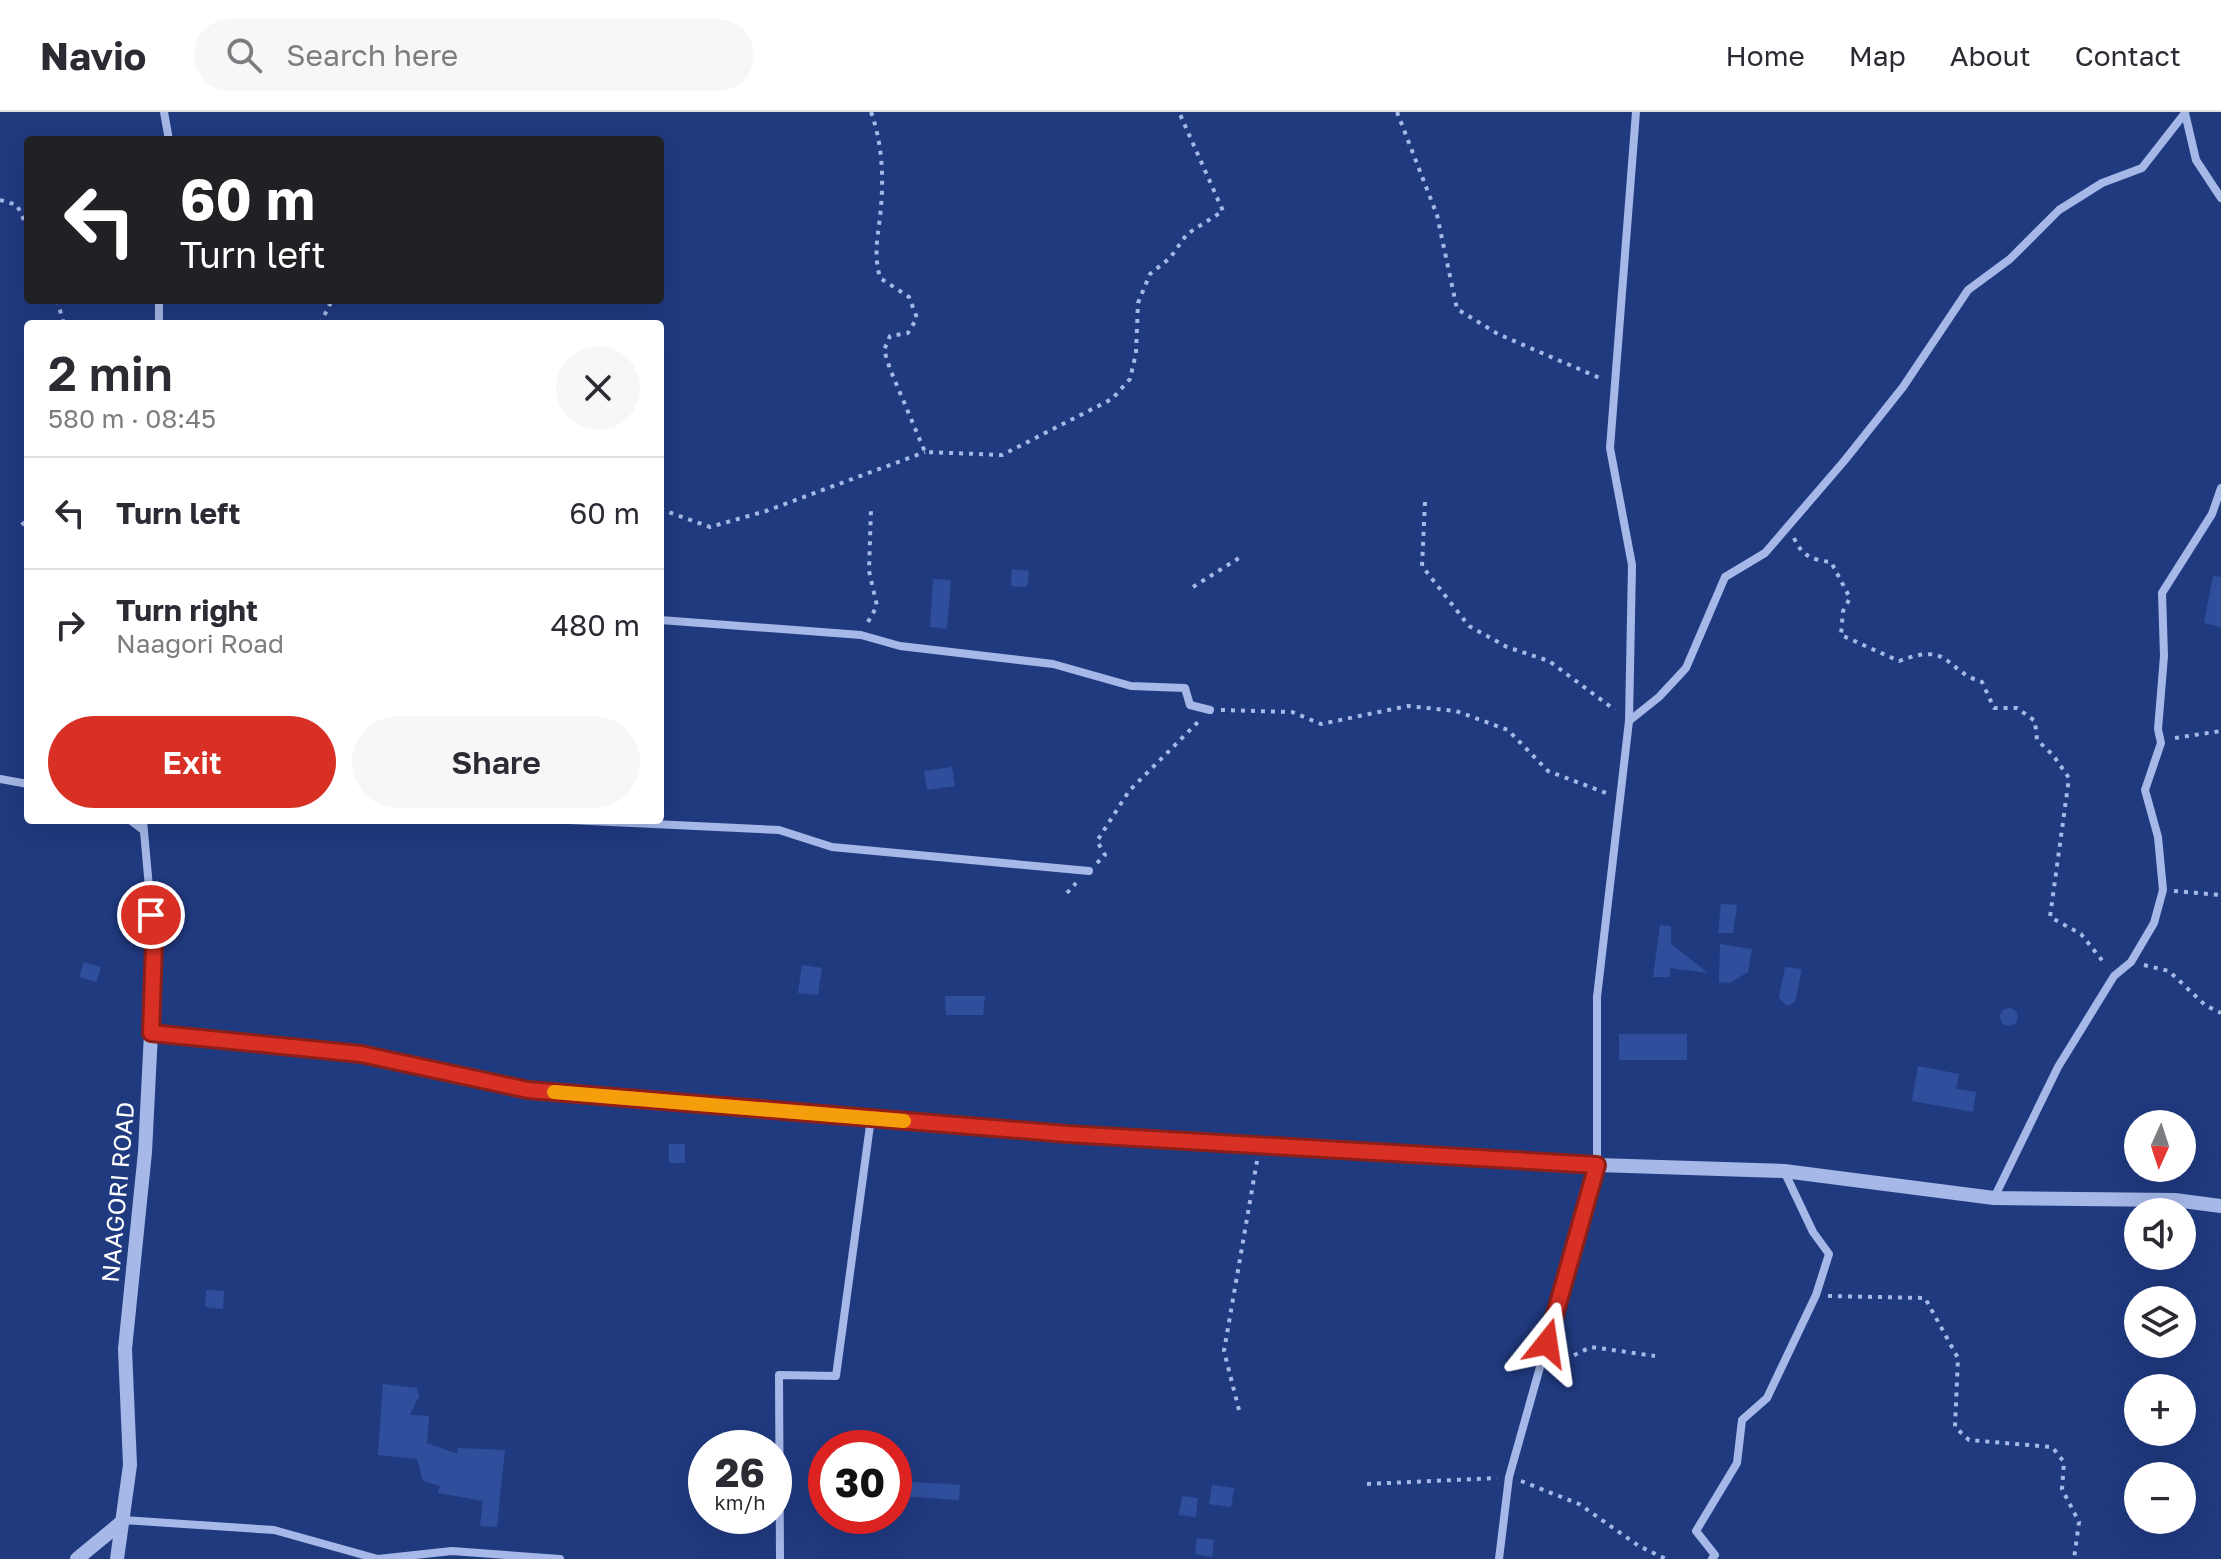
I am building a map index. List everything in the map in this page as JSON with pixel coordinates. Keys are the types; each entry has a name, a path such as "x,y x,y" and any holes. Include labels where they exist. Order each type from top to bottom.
{"street":[{"path":"164,112 168,136"},
{"path":"1499,1559 1509,1477 1597,1165 1597,997 1629,721 1632,565 1610,448 1636,112"},
{"path":"1629,721 1659,697 1686,668 1725,577 1765,553 1903,387 1968,290 2010,259 2059,210 2102,183 2142,168 2185,113 2196,160 2221,198"},
{"path":"1994,1198 2058,1067 2114,976 2131,962 2154,923 2163,890 2158,837 2145,790 2161,743 2158,729 2164,656 2162,593 2212,514 2221,488"},
{"path":"664,620 861,635 900,646 978,652 1053,664 1131,686 1185,688 1190,705 1210,710"},
{"path":"0,779 24,783"},
{"path":"653,824 779,830 832,847 1089,871"},
{"name":"NAAGORI ROAD","path":"117,1559 130,1465 125,1349 145,1152 151,1033 154,944 143,825"},
{"path":"151,1033 361,1054 528,1090 1259,1145 1597,1165 1784,1171 1994,1198 2175,1200 2221,1206"},
{"path":"780,1559 779,1375 836,1376 871,1118"},
{"path":"1712,1559 1715,1555 1696,1531 1737,1463 1742,1420 1767,1398 1816,1295 1829,1254 1813,1232 1784,1171"},
{"path":"77,1559 123,1520 274,1530 378,1559 452,1551 560,1559"}],"path":[{"path":"871,112 880,135 882,170 874,253 880,278 909,297 917,318 908,333 890,336 884,350 925,452"},
{"path":"664,510 710,527 766,511 925,452 1002,455 1112,399 1130,379 1136,353 1138,303 1150,274 1170,258 1187,234 1223,211 1179,112"},
{"path":"1397,112 1437,215 1457,309 1498,334 1615,385"},
{"path":"0,200 17,205 24,220"},
{"path":"1425,502 1422,566 1469,626 1507,647 1549,661 1629,721"},
{"path":"861,635 877,606 869,571 871,508"},
{"path":"1787,527 1800,552 1816,560 1831,562 1846,586 1850,598 1843,611 1841,635 1899,661 1920,653 1948,658 1970,678 1982,682 1994,708 2017,708 2035,721 2037,740 2053,755 2069,778 2050,917 2081,934 2114,976"},
{"path":"1193,587 1239,558"},
{"path":"1067,893 1105,855 1097,841 1129,791 1210,710 1292,712 1321,724 1408,706 1456,711 1508,730 1548,771 1620,798"},
{"path":"2161,743 2185,734 2221,731"},
{"path":"2163,890 2221,895"},
{"path":"2131,962 2169,971 2205,1005 2221,1013"},
{"path":"1239,1410 1224,1351 1239,1280 1259,1145"},
{"path":"1816,1295 1925,1298 1958,1358 1955,1427 1969,1440 2052,1447 2064,1462 2062,1489 2079,1522 2074,1559"},
{"path":"1539,1372 1591,1347 1655,1356"}],"building":[{"path":"1012,569 1029,571 1027,587 1011,586"},
{"path":"2213,576 2221,577 2221,627 2204,623"},
{"path":"933,579 951,580 947,629 930,627"},
{"path":"952,767 955,786 927,790 924,771"},
{"path":"1721,904 1737,905 1733,933 1718,933"},
{"path":"1660,925 1671,926 1671,944 1708,973 1670,968 1670,977 1653,977"},
{"path":"1720,944 1752,949 1748,972 1730,983 1719,982"},
{"path":"84,962 101,967 96,982 79,977"},
{"path":"802,965 822,968 818,995 798,993"},
{"path":"1785,967 1802,969 1795,1002 1787,1006 1779,998"},
{"path":"945,996 985,996 983,1015 946,1015"},
{"path":"2009,1008 2018,1017 2009,1026 2000,1017"},
{"path":"1619,1034 1687,1034 1687,1060 1619,1060"},
{"path":"1918,1066 1959,1074 1956,1089 1976,1092 1973,1112 1912,1101"},
{"path":"669,1144 685,1144 685,1163 669,1163"},
{"path":"206,1290 224,1291 223,1309 205,1307"},
{"path":"383,1384 417,1388 419,1396 410,1415 429,1416 427,1443 457,1454 458,1448 505,1450 497,1527 480,1526 483,1501 438,1493 440,1486 423,1481 417,1459 378,1455"},
{"path":"912,1482 960,1485 959,1500 912,1497"},
{"path":"1212,1485 1234,1488 1231,1507 1209,1504"},
{"path":"1182,1496 1198,1498 1196,1517 1179,1515"},
{"path":"1197,1538 1214,1540 1212,1557 1195,1554"}],"slow traffic":[{"path":"554,1092 904,1121"}],"route":[{"path":"151,915 154,944 151,1033 361,1054 528,1090 1067,1134 1597,1165 1547,1343"}]}
